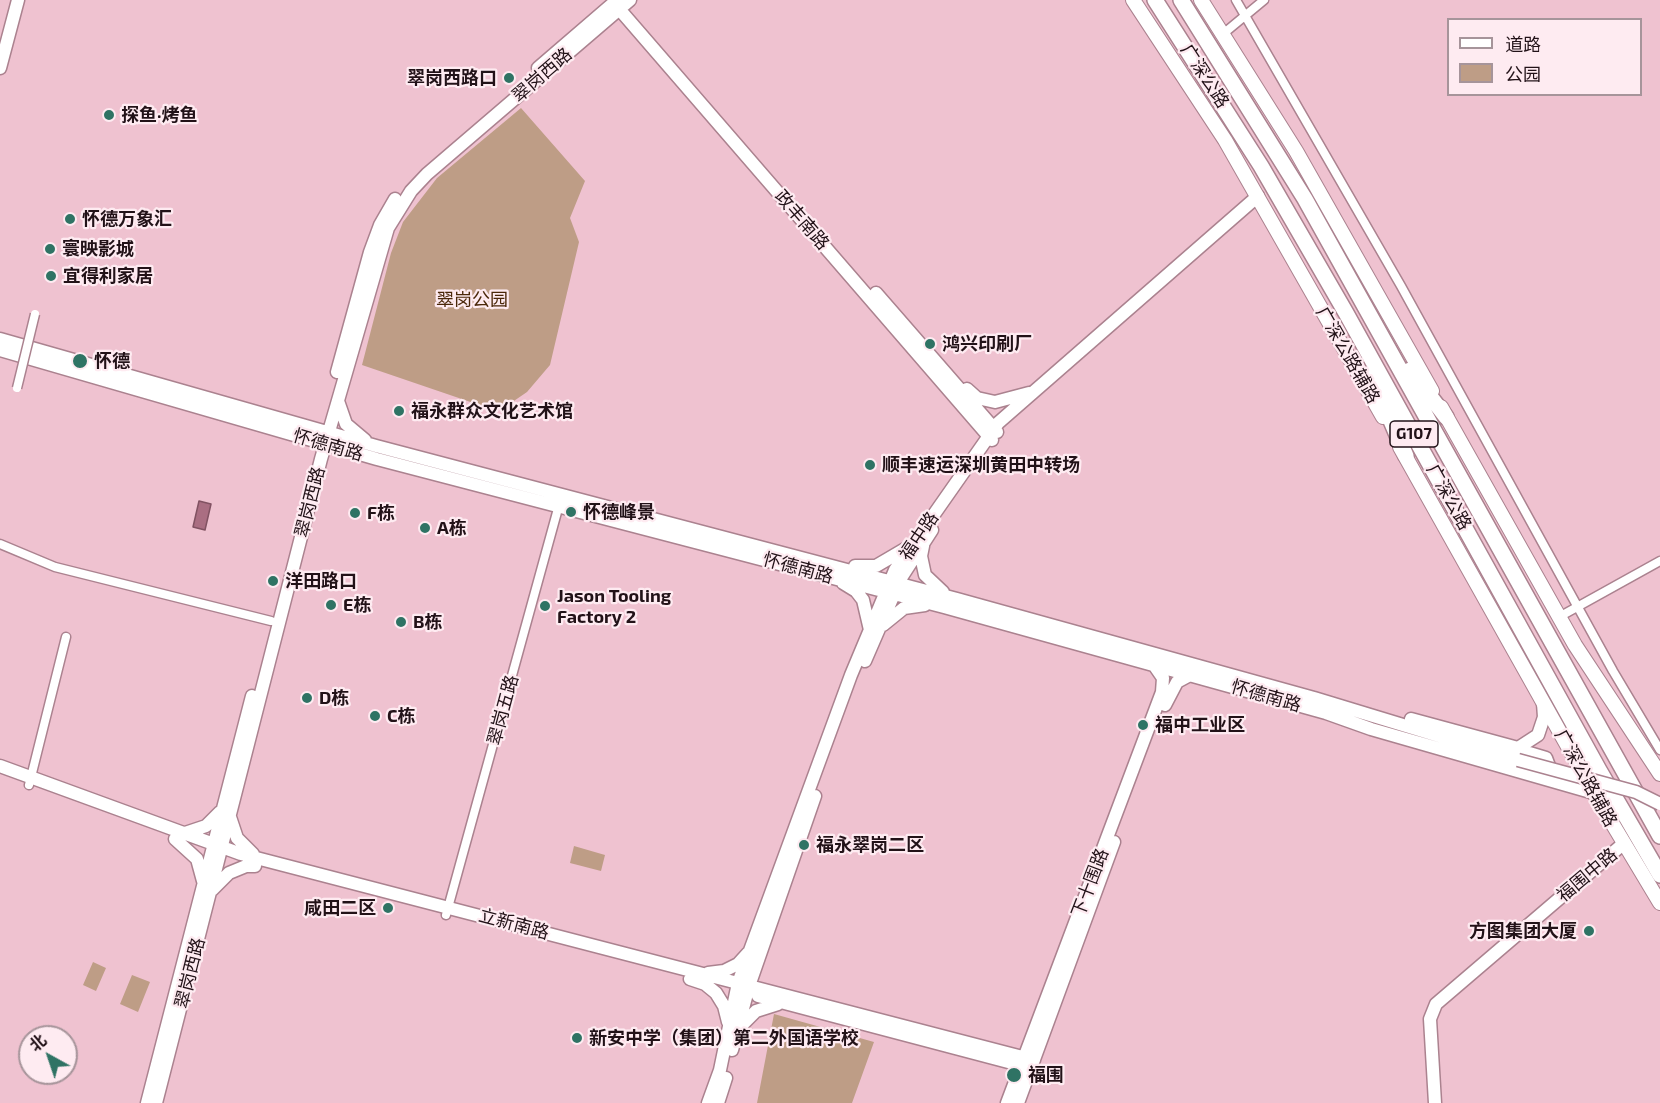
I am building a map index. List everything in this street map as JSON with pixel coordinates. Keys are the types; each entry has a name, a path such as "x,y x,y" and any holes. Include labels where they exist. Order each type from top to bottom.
{"highway":[{"name":"广深公路","path":"1155,0 1256,157 1346,313 1599,770 1660,875"},
{"name":"广深公路","path":"1181,0 1262,126 1379,329 1660,836"},
{"path":"1346,313 1406,456"},
{"path":"1379,329 1446,417"}],"main road":[{"path":"0,68 18,0"},
{"name":"广深公路辅路","path":"1132,0 1205,107 1260,199 1593,793 1660,903"},
{"path":"1201,0 1302,161 1586,663 1660,774"},
{"name":"政丰南路","path":"619,2 914,350 993,434"},
{"name":"政丰南路","path":"619,2 942,369 993,434"},
{"name":"翠岗西路","path":"227,810 271,621 323,438 338,399 378,254 388,228 411,191 619,2"},
{"name":"翠岗西路","path":"147,1103 217,850 370,252 392,204 422,168 619,2"},
{"name":"福中路","path":"743,988 754,938 875,629 893,587 963,471 993,434 1033,392 1260,199"},
{"name":"福中路","path":"918,544 993,434 1260,199"},
{"name":"怀德南路","path":"0,339 323,438 376,446 832,571 893,587 957,599 1516,754 1636,792 1660,804"},
{"name":"怀德南路","path":"0,350 559,505 832,571"},
{"path":"914,350 920,365 964,414 974,430 975,437 963,471"},
{"path":"942,369 977,398 988,401 1033,392"},
{"path":"338,399 346,424 376,446"},
{"path":"832,571 876,566 918,544 925,575 935,586 957,599"},
{"path":"832,571 860,595 875,629 898,611 910,606 944,607"},
{"name":"怀德南路","path":"893,587 944,607 1190,675 1593,793"},
{"name":"福中路","path":"743,988 758,959 875,629"},
{"name":"下十围路","path":"1018,1103 1028,1063 1162,692 1163,678 1154,665"},
{"name":"下十围路","path":"1007,1103 1028,1063 1169,694 1177,682 1190,675"},
{"path":"1516,754 1538,735 1544,717 1542,699"},
{"path":"1516,754 1541,756 1548,760 1549,766 1546,773 1533,775"},
{"name":"立新南路","path":"0,766 30,781 217,850 257,862 743,988 788,1004 1028,1063"},
{"name":"立新南路","path":"0,775 30,781"},
{"path":"227,810 237,838 257,862 229,873 206,890 197,859 179,836 206,826 227,810"},
{"name":"福围中路","path":"1436,1103 1430,1019 1436,1004 1623,844"},
{"name":"翠岗西路","path":"156,1103 206,890"},
{"path":"692,975 724,971 738,964 748,953 754,938"},
{"path":"758,959 760,976 764,983 777,993"},
{"path":"692,975 716,993 724,1006 732,1033"},
{"path":"718,1103 743,988"},
{"name":"立新南路","path":"743,988 777,993 1028,1063"},
{"path":"708,1103 732,1033 756,1011 775,1004 788,1004"}],"street":[{"path":"1236,0 1401,286 1613,671 1660,750"},
{"path":"1223,34 1264,0"},
{"path":"17,388 35,314"},
{"name":"翠岗五路","path":"447,911 559,505"},
{"path":"0,544 55,567 271,621"},
{"path":"1559,617 1660,561"},
{"path":"30,781 66,637"}],"green space":[{"name":"翠岗公园","path":"521,108 585,181 570,218 579,242 550,365 527,392 508,405 491,409 362,365 391,253 403,222 437,178"},
{"path":"574,846 605,855 601,871 570,863"},
{"path":"93,962 106,968 96,991 83,985"},
{"path":"132,975 150,982 138,1012 120,1004"},
{"path":"774,1014 874,1042 852,1103 757,1103"}],"shaded area":[{"path":"199,501 211,504 205,530 193,527"}],"place":[{"name":"翠岗西路口","path":"509,78"},
{"name":"探鱼·烤鱼","path":"109,115"},
{"name":"怀德万象汇","path":"70,219"},
{"name":"寰映影城","path":"50,249"},
{"name":"宜得利家居","path":"51,276"},
{"name":"鸿兴印刷厂","path":"930,344"},
{"name":"怀德","path":"80,361"},
{"name":"福永群众文化艺术馆","path":"399,411"},
{"name":"顺丰速运深圳黄田中转场","path":"870,465"},
{"name":"怀德峰景","path":"571,512"},
{"name":"F栋","path":"355,513"},
{"name":"A栋","path":"425,528"},
{"name":"洋田路口","path":"273,581"},
{"name":"E栋","path":"331,605"},
{"name":"Jason Tooling Factory 2","path":"545,606"},
{"name":"B栋","path":"401,622"},
{"name":"D栋","path":"307,698"},
{"name":"C栋","path":"375,716"},
{"name":"福中工业区","path":"1143,725"},
{"name":"福永翠岗二区","path":"804,845"},
{"name":"咸田二区","path":"388,908"},
{"name":"方图集团大厦","path":"1589,931"},
{"name":"新安中学（集团）第二外国语学校","path":"577,1038"},
{"name":"福围","path":"1014,1075"}]}
